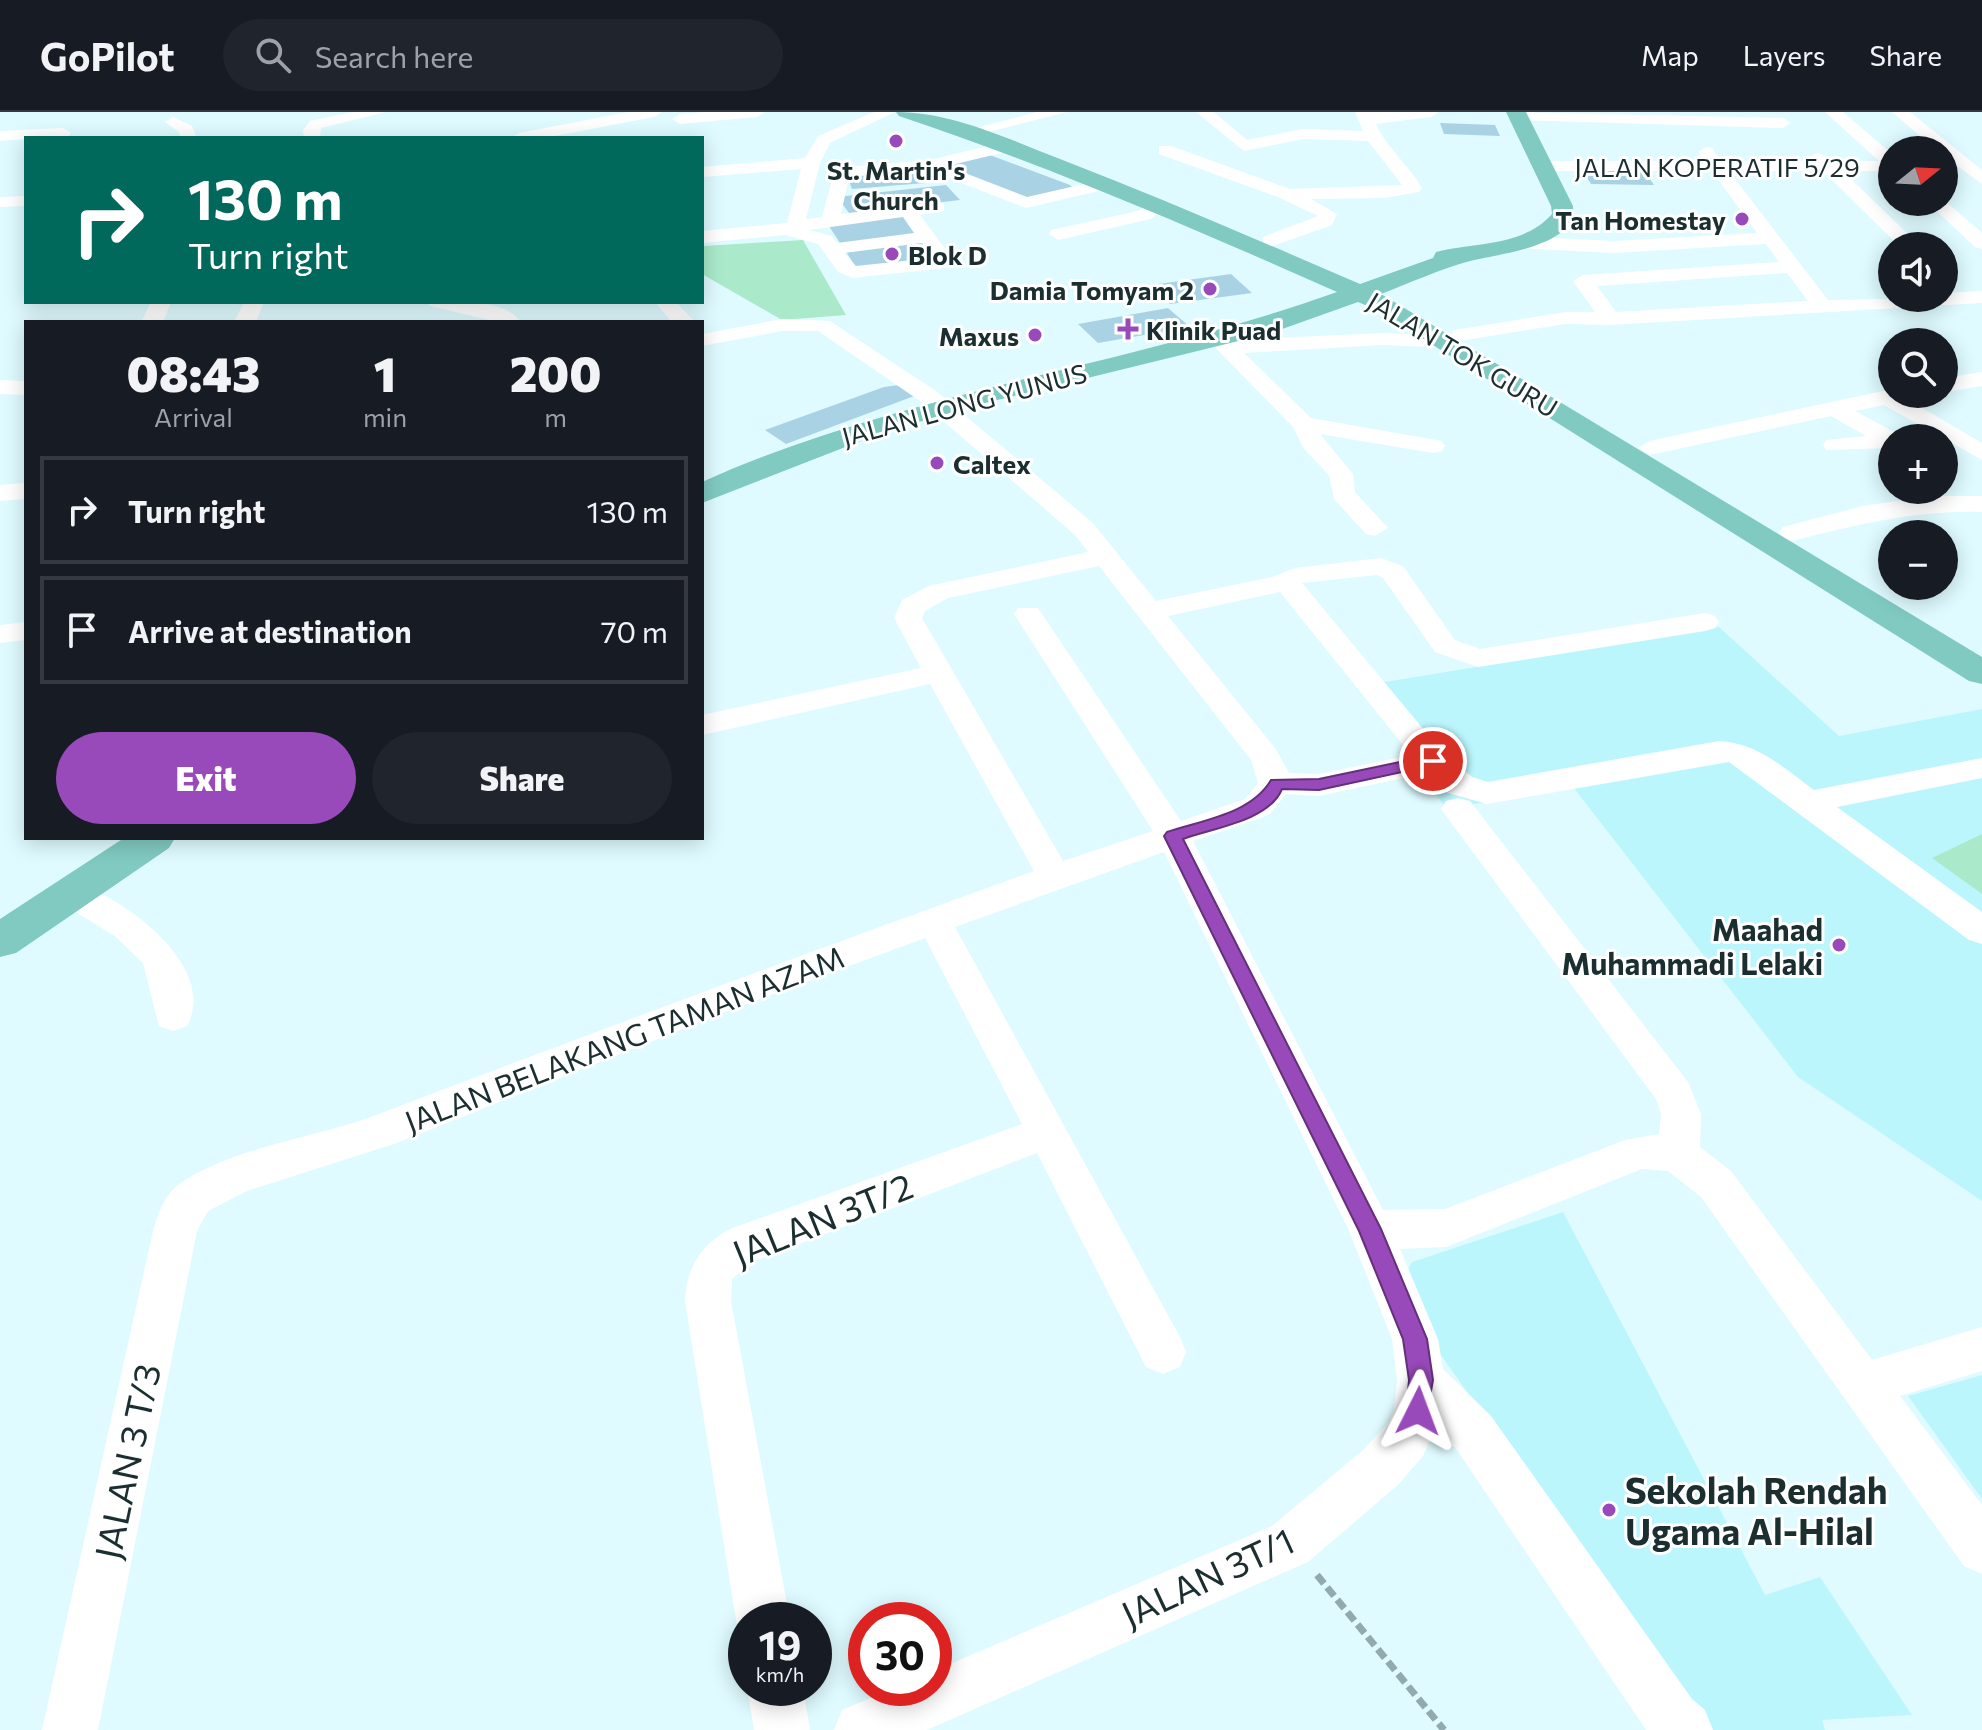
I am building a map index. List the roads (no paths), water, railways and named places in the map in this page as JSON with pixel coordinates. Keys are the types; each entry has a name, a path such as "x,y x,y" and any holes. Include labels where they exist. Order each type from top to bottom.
{"main road":[{"name":"JALAN TOK GURU","path":"906,112 1008,146 1359,278 1982,673"},
{"name":"JALAN TOK GURU","path":"936,112 984,128 1282,250"},
{"name":"JALAN LONG YUNUS","path":"704,493 799,452 940,407 1225,340 1359,278 1420,266 1550,231 1563,215 1555,157 1528,115"},
{"path":"1282,250 1301,267 1312,283 1309,293 1285,314"},
{"path":"1420,266 1410,287 1412,296 1442,330"},
{"path":"1285,314 1355,309 1397,315 1442,330"},
{"name":"JALAN TOK GURU","path":"1442,330 1650,448 1982,649"},
{"path":"0,941 151,840"}],"street":[{"path":"312,136 311,130 316,124 378,112"},
{"path":"529,136 654,112"},
{"path":"684,136 678,116 757,112"},
{"path":"794,228 811,163 824,140 887,112"},
{"path":"984,128 1059,112"},
{"path":"1204,112 1244,146 1431,112"},
{"path":"1833,112 1878,152"},
{"path":"1900,112 1974,166 1982,179"},
{"path":"1926,112 1971,147"},
{"path":"1528,115 1680,116 1788,128 1895,232"},
{"path":"1613,116 1647,166"},
{"path":"1680,116 1822,306"},
{"path":"816,119 824,140"},
{"path":"173,122 186,129 188,136"},
{"path":"1286,194 1412,189 1402,168 1367,122"},
{"path":"0,136 63,133"},
{"path":"830,221 841,172 930,165 1008,146"},
{"path":"1165,150 1286,194 1328,214 1325,221 1282,250"},
{"name":"JALAN KOPERATIF 5/29","path":"1555,157 1647,166 1878,165"},
{"path":"704,172 811,163"},
{"path":"930,165 1026,203 1106,184"},
{"path":"0,202 24,201"},
{"path":"1058,234 1146,214 1159,205"},
{"path":"704,237 794,228 938,207"},
{"path":"794,228 825,240 845,268 858,273 945,262 908,211"},
{"path":"1952,216 1982,243"},
{"path":"832,249 928,237"},
{"path":"1516,242 1614,247 1771,238"},
{"path":"1610,319 1583,281 1793,267"},
{"path":"1225,340 1384,339 1565,318 1610,319 1973,298"},
{"path":"447,304 503,315 508,320"},
{"path":"667,304 682,320"},
{"path":"704,340 782,325 823,325 836,331 940,407 1077,522 1264,755 1277,783 1319,785 1433,761"},
{"path":"1225,340 1303,424 1313,444 1341,474 1343,494 1375,528"},
{"path":"1958,383 1982,379"},
{"path":"0,387 24,388"},
{"path":"1650,448 1878,399"},
{"path":"1833,408 1878,430"},
{"path":"1912,408 1937,424"},
{"path":"1303,424 1433,446"},
{"path":"1958,431 1982,426"},
{"path":"1958,438 1982,453"},
{"path":"1835,445 1878,442"},
{"path":"0,493 24,491"},
{"path":"1792,533 1879,508 1923,503 1982,504"},
{"path":"1055,877 908,618 912,606 922,598 1106,556"},
{"path":"1149,611 1286,582 1295,576 1386,567 1445,646 1478,658 1705,622"},
{"path":"1286,582 1433,761 1460,785 1487,793 1727,750 1750,759 1982,931"},
{"name":"JALAN 3T/1","path":"862,1730 1290,1544 1381,1467 1406,1439 1418,1411 1421,1380 1415,1339 1370,1229 1173,836 1028,614"},
{"path":"0,634 24,631"},
{"path":"704,725 939,673"},
{"path":"1808,802 1982,768"},
{"name":"JALAN BELAKANG TAMAN AZAM","path":"193,1198 234,1177 382,1131 712,1002 1257,807 1271,796 1277,783"},
{"path":"1458,809 1674,1093 1681,1114 1679,1154"},
{"path":"71,893 140,933 166,969 173,1016"},
{"path":"934,921 1163,1352"},
{"name":"JALAN 3T/2","path":"760,1602 708,1301 707,1283 716,1262 746,1243 1047,1132"},
{"path":"1370,1229 1425,1231 1446,1228 1640,1152 1679,1154 1716,1184 1982,1548"},
{"name":"JALAN 3 T/3","path":"70,1730 175,1231 180,1213 193,1198"},
{"path":"1863,1385 1982,1349"},
{"path":"1421,1380 1474,1433 1672,1719 1685,1730"},
{"path":"778,1706 782,1730"}],"place":[{"name":"St. Martin's Church","path":"896,141"},
{"name":"Tan Homestay","path":"1742,219"},
{"name":"Blok D","path":"892,254"},
{"name":"Damia Tomyam 2","path":"1210,289"},
{"name":"Klinik Puad","path":"1128,329"},
{"name":"Maxus","path":"1035,335"},
{"name":"Caltex","path":"937,463"},
{"name":"Maahad Muhammadi Lelaki","path":"1839,945"},
{"name":"Sekolah Rendah Ugama Al-Hilal","path":"1609,1510"}]}
